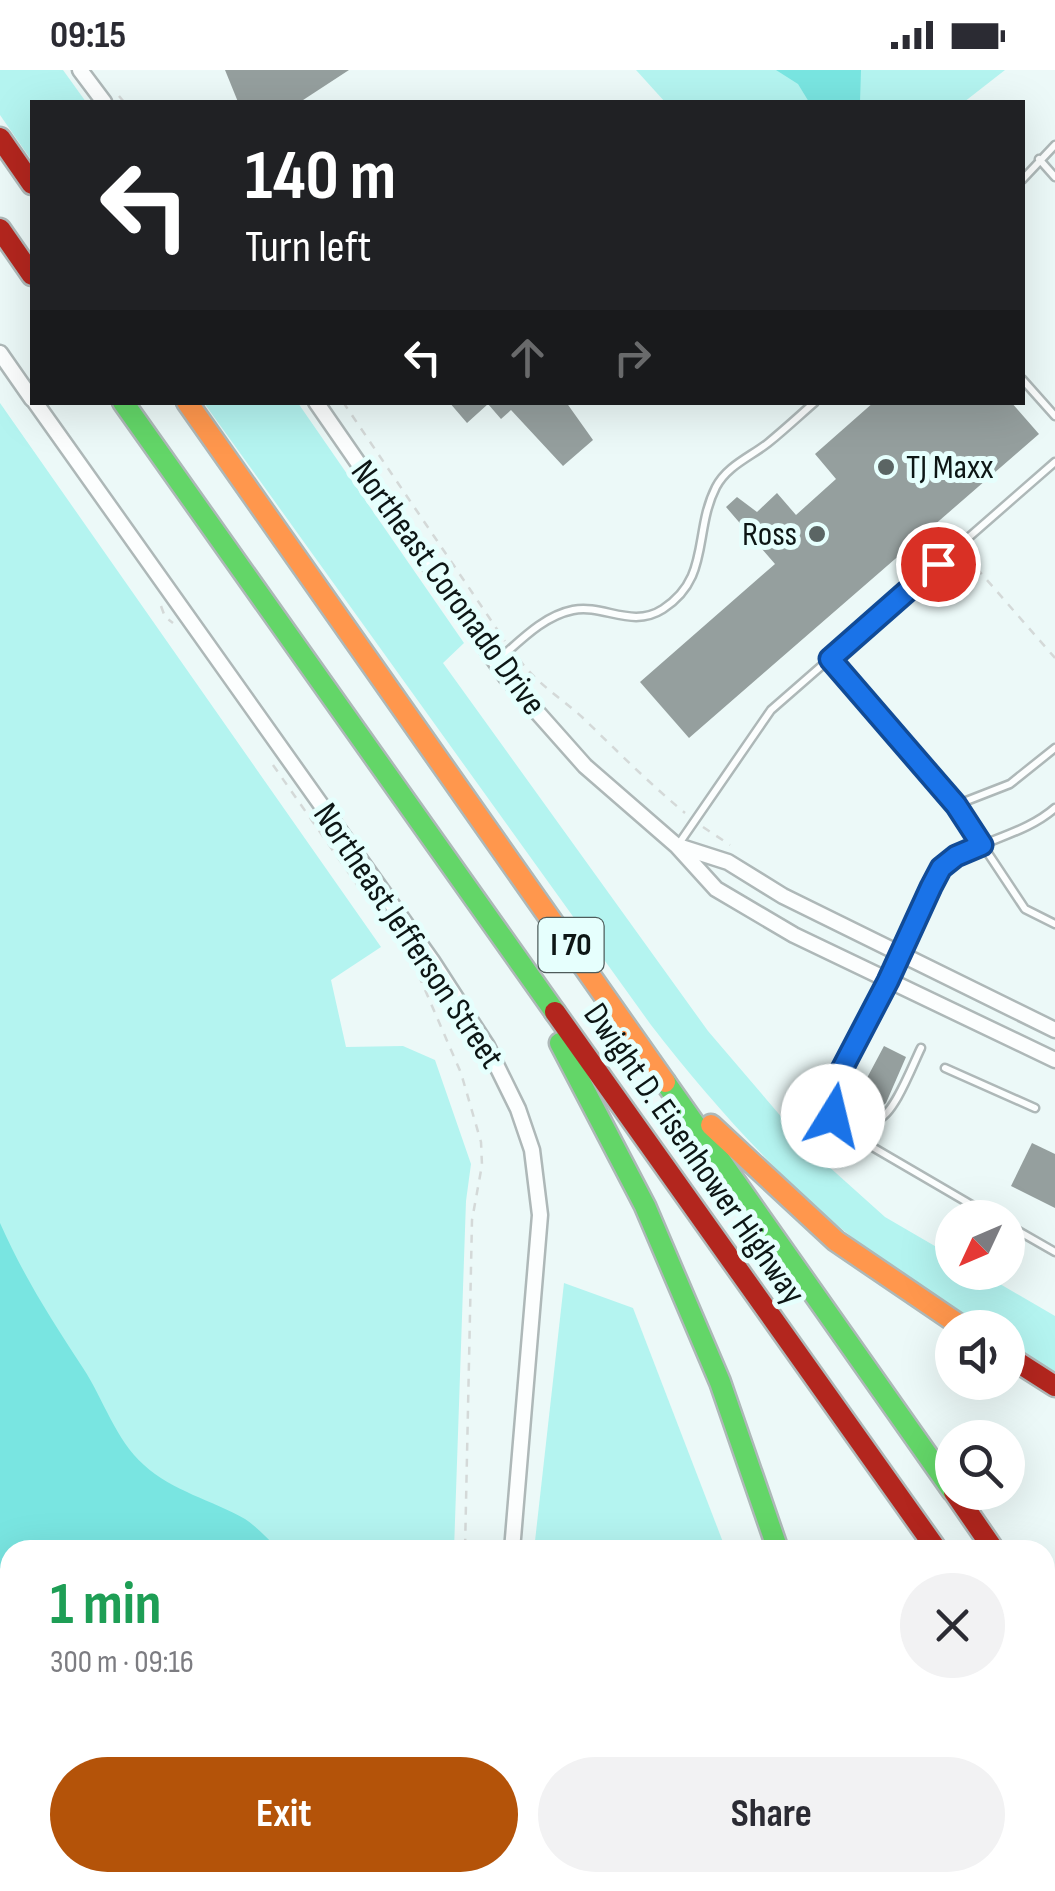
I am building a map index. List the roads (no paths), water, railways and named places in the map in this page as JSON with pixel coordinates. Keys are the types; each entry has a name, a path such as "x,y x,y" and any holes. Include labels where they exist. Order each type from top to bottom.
{"main road":[{"path":"0,138 30,181"},
{"path":"0,229 30,272"},
{"name":"Dwight D. Eisenhower Highway","path":"125,405 930,1540"},
{"name":"Dwight D. Eisenhower Highway","path":"189,405 935,1465"},
{"path":"518,963 645,1206 720,1382 775,1540"},
{"path":"671,1087 836,1241 938,1310"},
{"path":"1025,1367 1055,1386"},
{"name":"Dwight D. Eisenhower Highway","path":"966,1510 987,1540"}],"street":[{"path":"80,70 102,100"},
{"name":"Northeast Jefferson Street","path":"0,353 30,395"},
{"name":"Northeast Jefferson Street","path":"37,405 432,960 487,1046 518,1109 532,1150 540,1215 513,1540"},
{"name":"Northeast Coronado Drive","path":"318,405 495,662 546,725 585,766 677,846 716,889 794,935 1055,1060"},
{"name":"Northeast Coronado Drive","path":"677,846 728,862 783,896 1055,1030"}],"lane":[{"path":"1025,176 1055,145"},
{"path":"1039,159 1055,177"},
{"path":"1025,382 1055,416"},
{"path":"495,662 552,616 576,609 629,618 662,610 688,587 695,574 705,519 717,485 732,467 767,444 811,405"},
{"path":"677,846 763,719 1055,462"},
{"path":"830,659 956,805 1025,909 1055,924"},
{"path":"956,805 1010,784 1055,748"},
{"path":"964,1200 845,1130 833,1116 830,1092 941,868 956,856 1025,829 1055,808"},
{"path":"830,1101 865,1118 878,1119 890,1111 920,1048"},
{"path":"946,1068 1035,1108"},
{"path":"1025,1235 1055,1252"}],"place":[{"name":"TJ Maxx","path":"886,467"},
{"name":"Ross","path":"817,534"}]}
